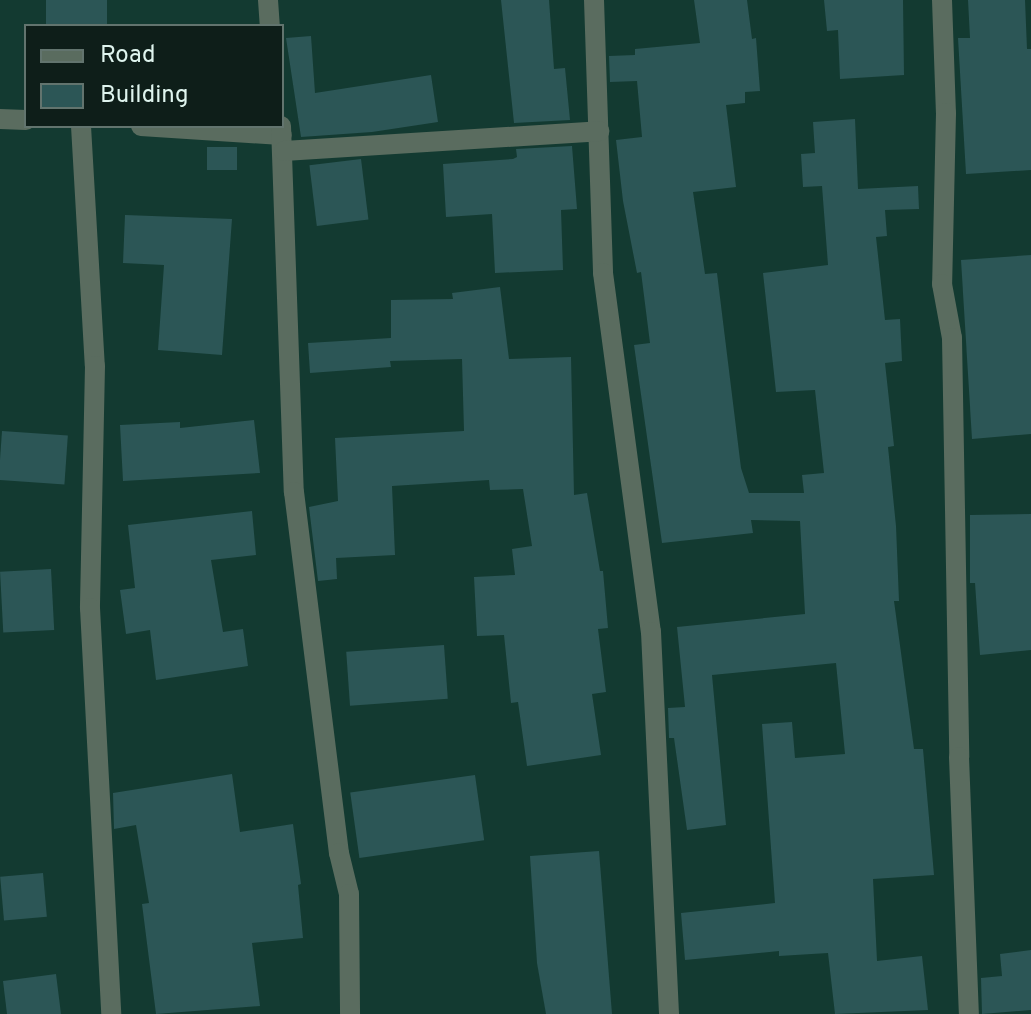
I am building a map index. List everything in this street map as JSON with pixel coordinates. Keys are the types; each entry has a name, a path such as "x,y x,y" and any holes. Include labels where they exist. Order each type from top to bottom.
{"street":[{"path":"268,0 270,24"},
{"path":"594,0 603,273 651,632 669,1014"},
{"path":"942,0 946,113 942,284 952,338 959,757 969,1014"},
{"path":"0,119 24,120"},
{"path":"81,128 95,366 90,608 111,1014"},
{"path":"167,128 282,137 599,131"},
{"path":"282,137 294,492 339,853 349,894 350,1014"}],"building":[{"path":"46,0 107,0 107,24 46,24"},
{"path":"501,0 549,0 554,69 565,68 570,120 514,123"},
{"path":"694,0 747,0 752,39 756,38 760,91 745,92 745,103 726,105 736,187 693,192 705,274 717,273 741,468 749,493 804,493 802,475 824,473 815,390 776,392 763,273 828,265 822,186 803,187 801,154 815,153 813,122 855,119 858,189 918,186 919,209 885,210 887,236 876,237 885,320 900,319 902,361 885,363 894,446 888,447 899,601 894,601 914,749 923,749 934,875 873,879 877,961 922,956 928,1010 835,1014 828,953 779,956 779,951 685,960 681,913 775,903 762,724 792,722 795,758 845,754 836,663 712,675 726,825 687,830 674,738 669,738 668,708 685,707 677,627 805,614 800,521 751,520 753,533 662,543 634,345 650,343 641,272 637,273 623,201 616,140 642,137 637,81 610,82 609,56 635,55 635,49 700,43"},
{"path":"824,0 903,0 904,75 840,79 838,30 827,31"},
{"path":"968,0 1025,0 1027,49 1031,49 1031,170 966,174 958,38 970,38"},
{"path":"311,36 315,93 431,75 438,122 372,132 301,137 286,38"},
{"path":"572,146 577,209 561,210 563,270 495,273 492,214 446,217 443,164 513,159 517,157 516,149"},
{"path":"207,147 237,147 237,170 207,170"},
{"path":"361,159 368,220 317,226 309,165"},
{"path":"125,215 232,219 222,355 158,350 164,265 123,263"},
{"path":"1031,255 1031,434 972,439 961,260"},
{"path":"500,287 509,359 571,357 574,495 587,493 600,571 603,571 608,628 598,629 606,692 592,694 601,755 527,766 518,702 511,703 504,635 477,636 474,577 515,575 512,549 532,546 523,489 490,490 489,480 392,486 395,555 336,558 337,579 318,581 309,507 338,501 335,438 464,431 462,359 390,361 391,367 310,373 308,343 391,338 391,300 453,299 452,293"},
{"path":"254,420 260,473 123,481 120,425 180,422 180,428"},
{"path":"2,431 68,436 64,484 0,480"},
{"path":"252,511 256,555 211,560 223,632 243,629 248,666 156,680 150,630 126,634 120,590 135,588 128,525"},
{"path":"1031,514 1031,650 980,655 975,583 970,583 970,515"},
{"path":"51,569 54,630 3,633 0,572"},
{"path":"444,645 448,699 350,706 346,652"},
{"path":"232,774 240,832 293,824 301,884 298,885 303,938 252,943 260,1006 156,1014 142,904 149,903 136,825 114,829 113,793"},
{"path":"475,775 484,840 359,858 350,793"},
{"path":"599,851 612,1014 546,1014 537,963 530,856"},
{"path":"43,873 47,917 4,921 0,877"},
{"path":"1031,950 1031,1010 982,1014 981,978 1002,976 1000,954"},
{"path":"56,974 61,1014 7,1014 3,981"}]}
